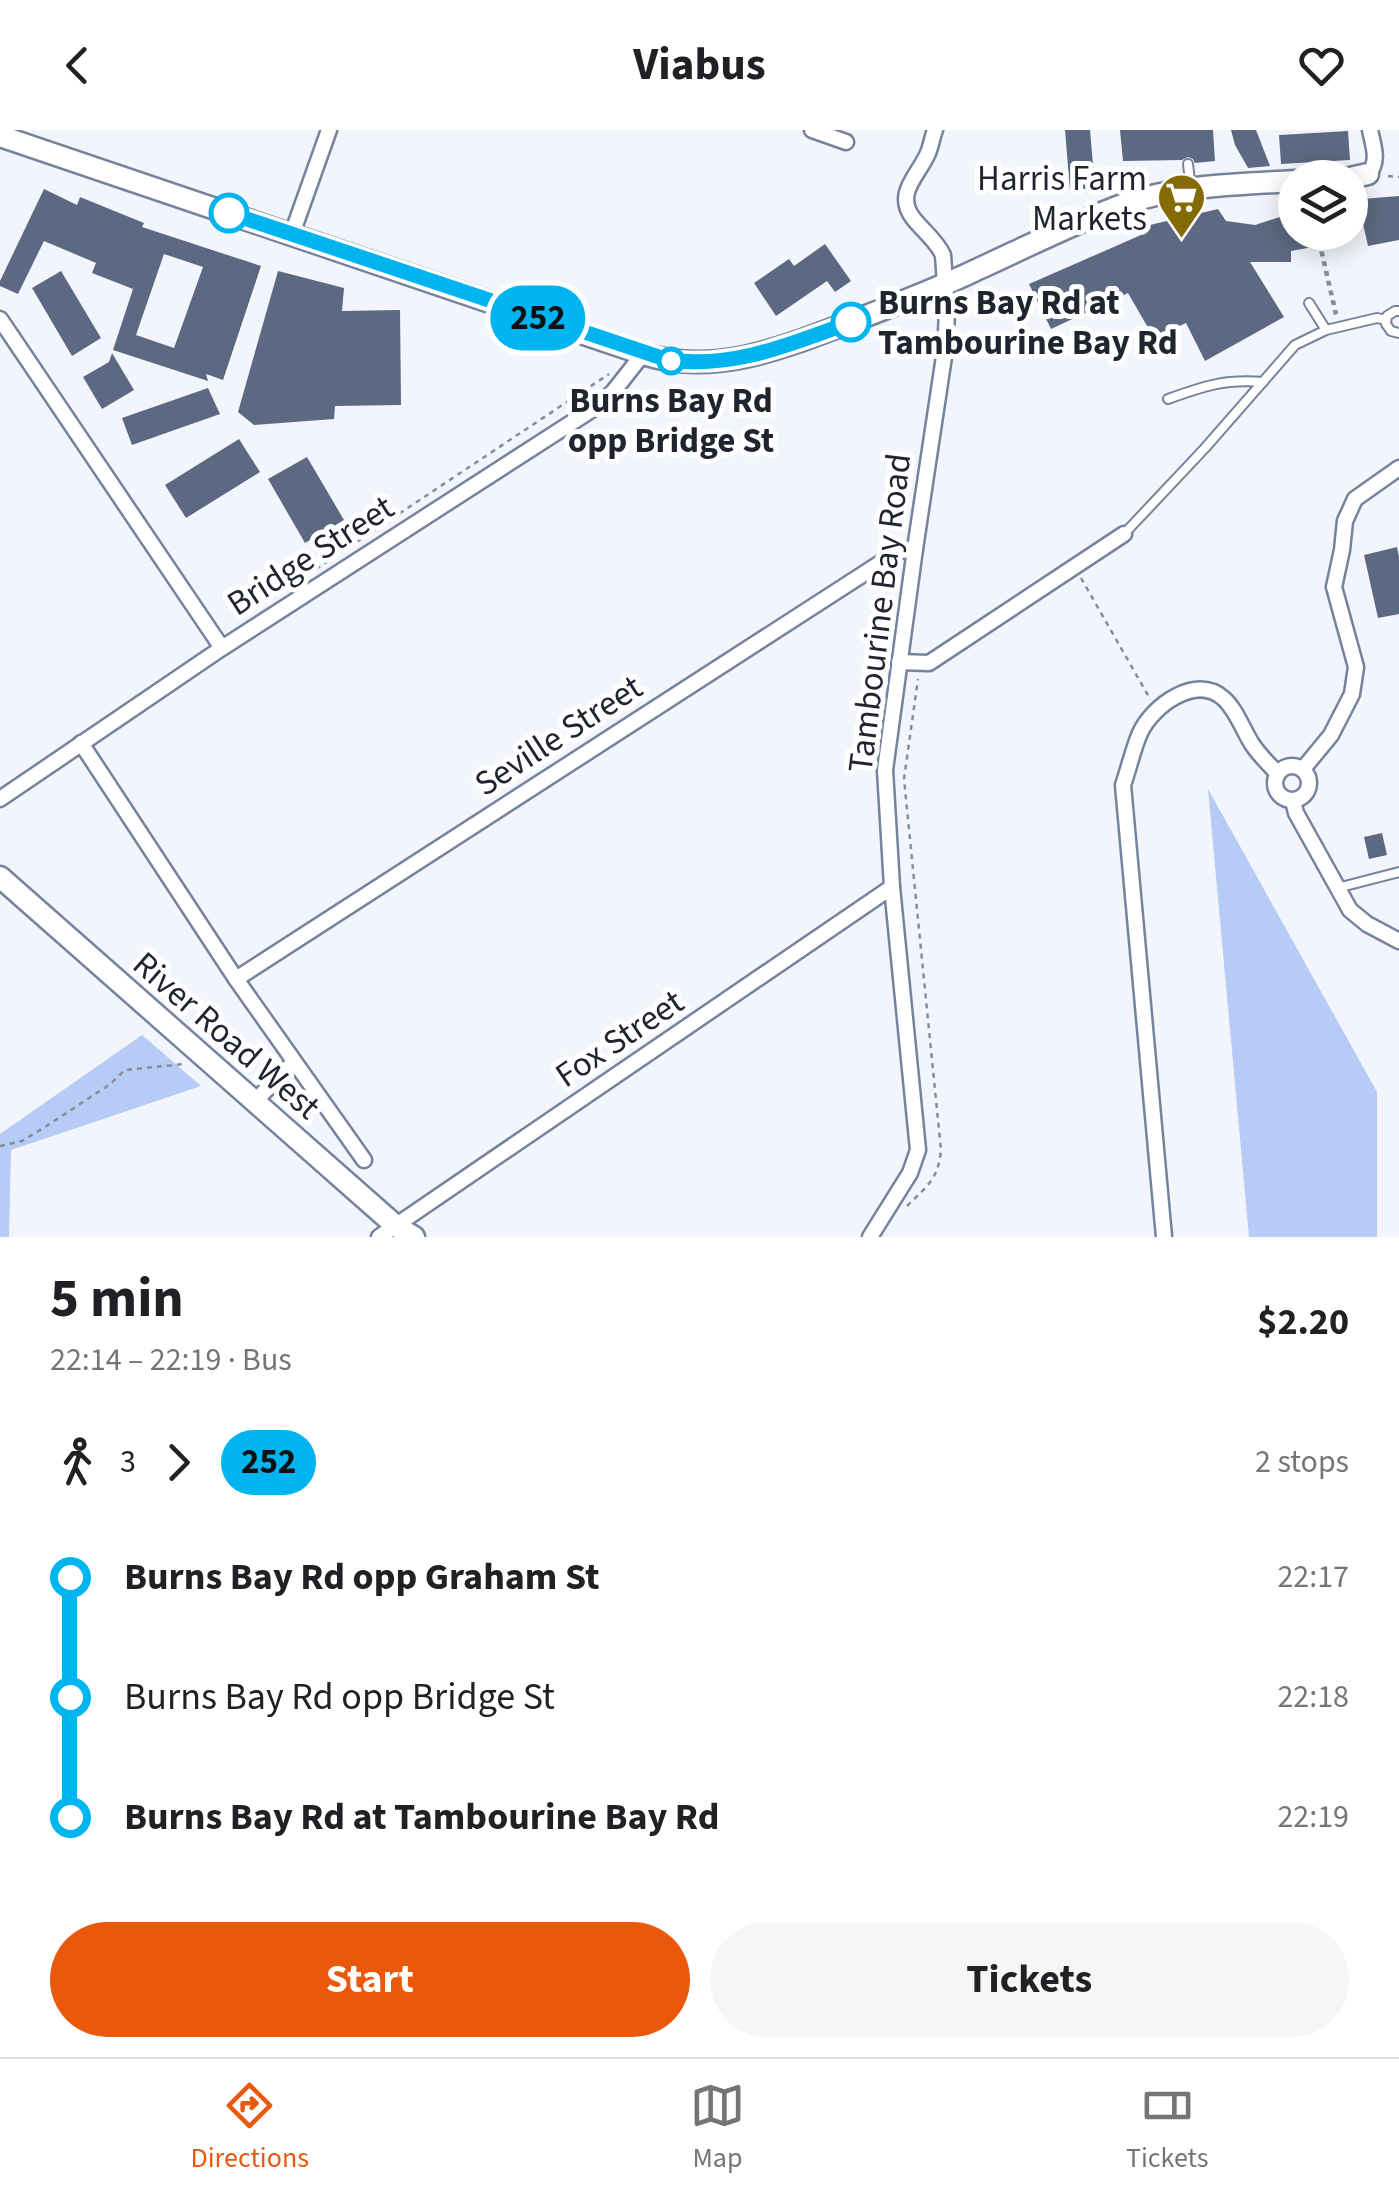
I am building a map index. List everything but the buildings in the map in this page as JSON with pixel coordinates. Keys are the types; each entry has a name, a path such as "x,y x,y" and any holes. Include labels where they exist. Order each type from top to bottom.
{"street":[{"path":"292,234 329,130"},
{"path":"812,130 846,142"},
{"name":"Tambourine Bay Road","path":"870,1237 910,1173 918,1150 892,887 885,770 945,350 944,263 940,249 913,218 906,203 910,181 928,154 934,130"},
{"path":"1369,176 1375,156 1370,130"},
{"path":"0,136 643,354 694,363 749,357 815,335 946,284 1124,205 1166,193 1278,182"},
{"path":"0,319 222,648"},
{"name":"Bridge Street","path":"0,798 222,648 599,405 643,354"},
{"path":"1303,769 1330,734 1352,694 1356,666 1334,587 1346,521 1356,500 1399,468"},
{"path":"900,662 929,663 1124,534"},
{"name":"Seville Street","path":"236,979 899,550 915,549"},
{"path":"1164,1237 1123,785 1142,729 1170,700 1202,689 1226,701 1256,749 1278,774"},
{"path":"81,743 236,979 364,1160"},
{"path":"1288,767 1303,769 1309,778 1309,788 1303,797 1293,801 1279,794 1275,784 1278,774 1288,767"},
{"path":"1293,801 1350,910 1399,941"},
{"name":"River Road West","path":"0,878 397,1233"},
{"name":"Fox Street","path":"397,1233 892,887"},
{"path":"254,1102 294,1062"}],"lane":[{"path":"1188,164 1191,190"},
{"path":"1309,304 1326,330"},
{"path":"1399,312 1391,313 1386,320 1388,328 1399,333"},
{"path":"1124,534 1295,346 1326,330 1377,318 1386,320"},
{"path":"1168,398 1214,383 1263,382"},
{"path":"1336,888 1399,872"}],"path":[{"path":"1369,176 1399,177"},
{"path":"1321,250 1339,327"},
{"path":"318,568 618,368"},
{"path":"1074,566 1158,711"},
{"path":"904,1209 931,1182 939,1167 940,1150 904,779 918,679"},
{"path":"0,1146 22,1142 109,1086 124,1070 185,1064"}],"shaded area":[{"path":"1208,789 1377,1092 1377,1237 1249,1237"},
{"path":"142,1035 201,1086 11,1150 9,1237 0,1237 0,1134"}],"bus line":[{"name":"252","path":"229,213 655,358 694,363 749,357 851,322"}],"place":[{"name":"Harris Farm Markets","path":"1182,240"},
{"name":"Burns Bay Rd at Tambourine Bay Rd","path":"851,322"},
{"name":"Burns Bay Rd opp Bridge St","path":"671,361"}]}
